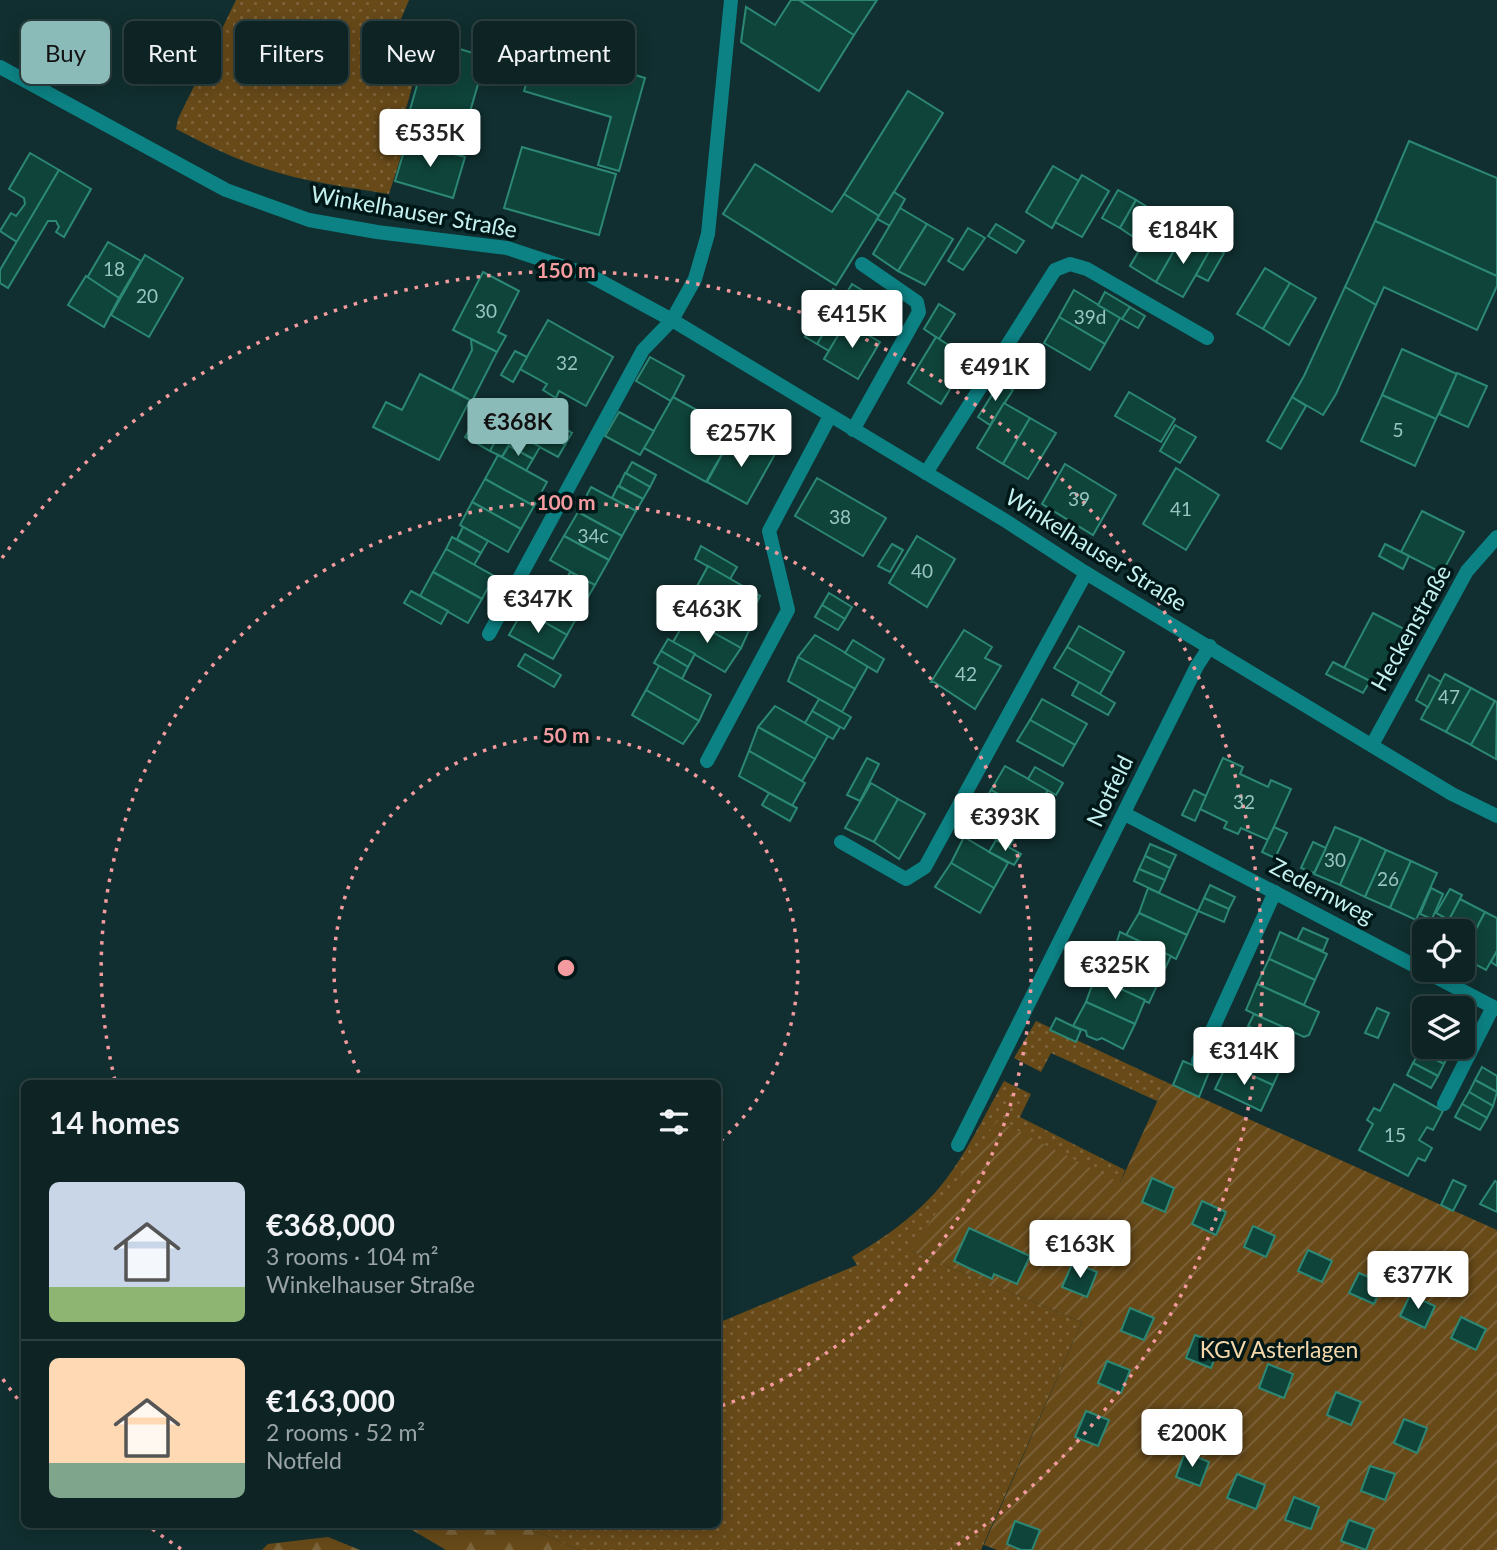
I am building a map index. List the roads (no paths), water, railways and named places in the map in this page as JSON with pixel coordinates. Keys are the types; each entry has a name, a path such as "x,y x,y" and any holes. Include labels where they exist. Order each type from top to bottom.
{"street":[{"path":"489,634 643,350 672,320 695,279 708,234 731,0"},
{"name":"Winkelhauser Straße","path":"0,67 226,190 309,220 377,232 508,248 589,275 672,320 1452,794 1496,814"},
{"path":"853,430 919,312 917,302 862,264"},
{"path":"926,473 1055,270 1070,264 1087,269 1207,338"},
{"path":"707,761 789,610 769,531 830,416"},
{"name":"Heckenstraße","path":"1371,745 1467,571 1497,537"},
{"path":"841,842 906,878 925,867 1086,573"},
{"name":"Notfeld","path":"958,1145 1197,666 1210,646"},
{"name":"Zedernweg","path":"1125,814 1495,1008"},
{"path":"1198,1060 1275,892"},
{"path":"1444,1104 1495,1008"}],"park label":[{"name":"KGV Asterlagen","path":"1279,1350"}]}
